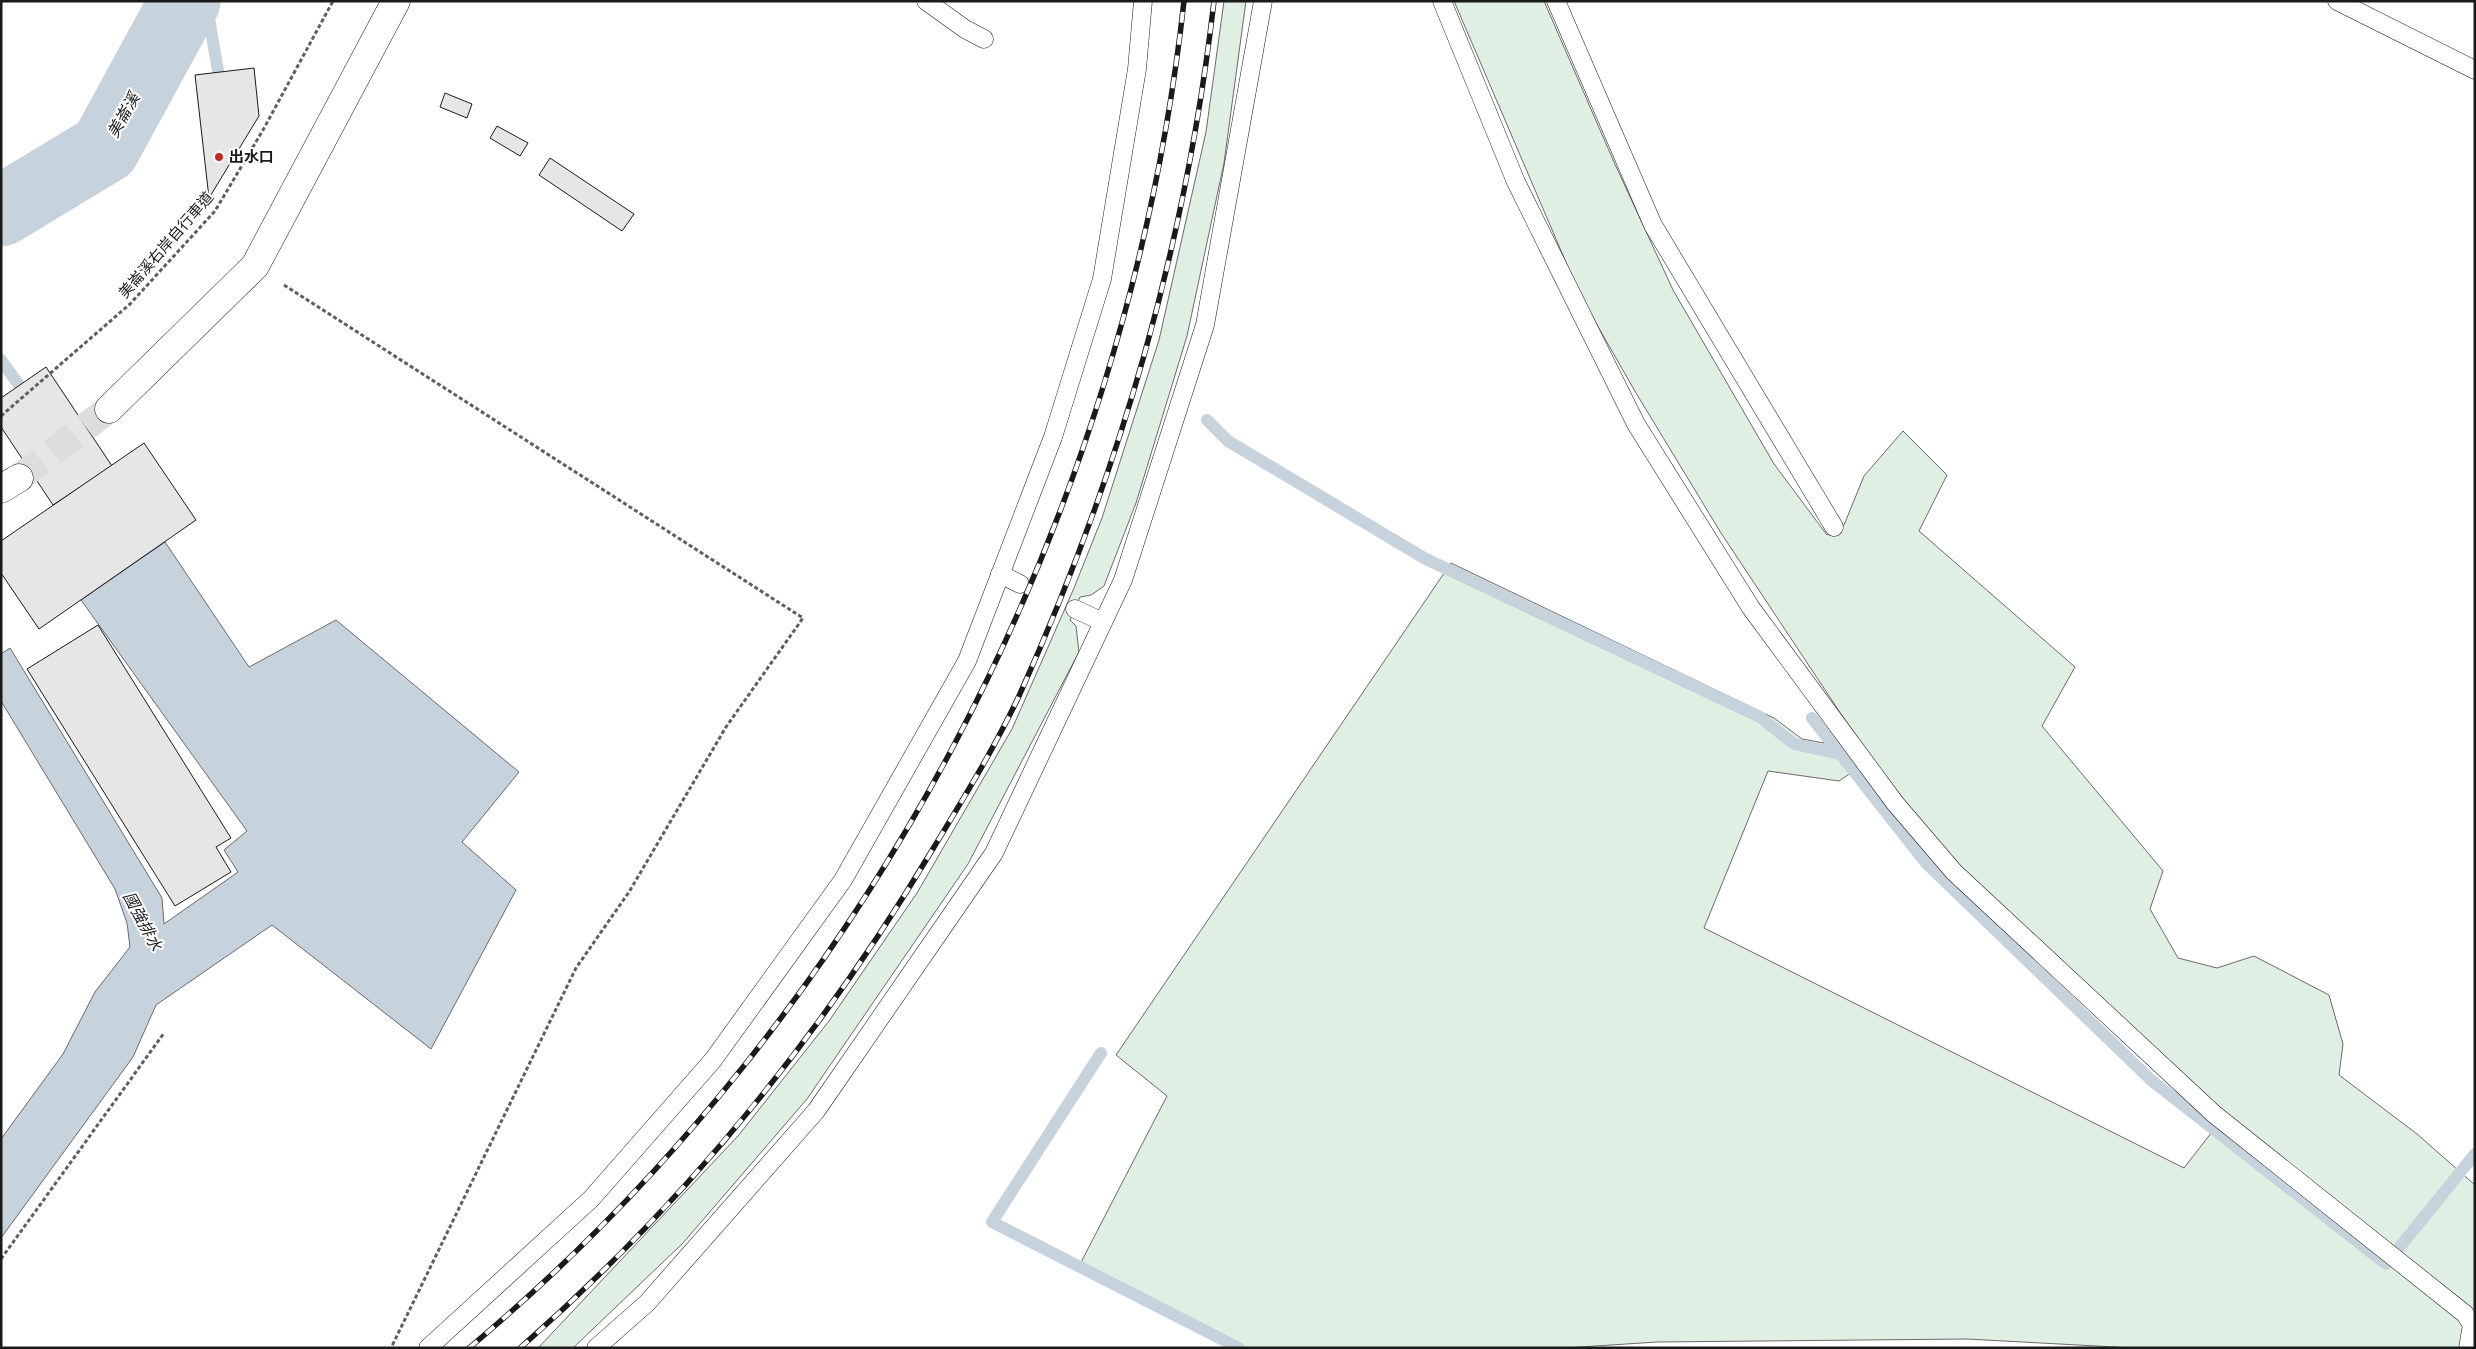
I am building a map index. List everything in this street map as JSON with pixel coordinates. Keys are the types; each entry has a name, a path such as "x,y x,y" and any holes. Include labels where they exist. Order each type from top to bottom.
{"street":[{"path":"109,409 254,266 396,1"}],"lane":[{"path":"926,1 965,30 984,39"},
{"path":"428,1348 591,1199 713,1060 843,880 967,661 1053,436 1102,279 1137,69 1143,1"},
{"path":"596,1348 647,1302 821,1102 994,853 1123,580 1205,325 1263,1"},
{"path":"1442,1 1516,182 1636,424 1751,608 1895,803 1954,872 2214,1114 2465,1314 2472,1325 2468,1348"},
{"path":"1556,1 1653,225 1834,527"},
{"path":"2337,1 2475,70"},
{"path":"1000,574 1020,584"},
{"path":"1075,609 1103,622"}],"path":[{"name":"美崙溪右岸自行車道","path":"1,416 130,304 216,211 263,130 333,1"},
{"path":"254,266 803,618 726,727 629,892 576,968 391,1348"},
{"path":"1,1259 164,1033"}],"green space":[{"path":"1224,1 1246,1 1224,163 1187,336 1136,503 1104,586 1091,595 1080,597 1070,620 1076,626 1079,652 968,864 807,1099 683,1243 573,1348 538,1348 738,1136 829,1021 917,893 1012,729 1074,588 1102,518 1159,340 1206,132"},
{"path":"1454,1 1544,1 1614,162 1673,290 1774,464 1827,535 1844,525 1864,476 1903,431 1947,475 1919,531 2075,667 2042,726 2163,871 2150,909 2178,958 2217,968 2254,956 2329,995 2343,1044 2339,1075 2417,1134 2475,1185 2475,1321 2467,1304 2280,1158 2178,1072 1960,868 1900,797 1841,714 1721,533 1636,393 1580,295"},
{"path":"1451,563 1774,718 1802,739 1841,746 1857,769 1839,781 1768,771 1704,928 2184,1168 2215,1128 2467,1322 2460,1348 2133,1348 1967,1339 1657,1342 1565,1348 1230,1348 1077,1270 1167,1096 1116,1055"}],"water":[{"name":"國強排水","path":"165,542 249,667 336,620 519,772 462,842 516,890 431,1049 272,925 156,1005 133,1057 1,1238 1,1139 63,1054 95,992 130,947 127,923 115,889 1,701 1,654 10,648 162,898 164,924 238,872 224,850 247,831 81,600"}],"building":[{"name":"出水口","path":"254,68 259,116 209,198 195,75"},
{"path":"445,93 472,104 467,118 440,107"},
{"path":"497,126 528,143 520,156 490,138"},
{"path":"550,158 634,214 622,231 539,175"},
{"path":"46,367 112,466 53,505 1,427 1,398"},
{"path":"144,443 196,520 39,629 1,573 1,541"},
{"path":"98,625 231,838 216,847 231,872 175,906 27,669"}],"waterway":[{"name":"美崙溪","path":"1,211 105,148 185,1"},
{"path":"206,1 218,71"},
{"path":"1,360 19,385"},
{"path":"1207,420 1228,441 1424,558 1760,717 1794,744 1840,754"},
{"path":"1812,718 1926,863 2151,1080 2386,1264 2475,1154"},
{"path":"1101,1053 992,1222 1239,1348"}],"tunnel":[{"path":"19,478 109,409"}],"railway":[{"path":"469,1348 612,1215 741,1069 856,911 955,743 1038,566 1104,382 1153,194 1184,1"},
{"path":"520,1348 580,1293 637,1236 745,1116 795,1053 888,921 966,794 1009,716 1055,612 1088,527 1118,442 1144,356 1167,269 1186,181 1202,92 1214,1"}],"place":[{"name":"出水口","path":"219,157"}]}
